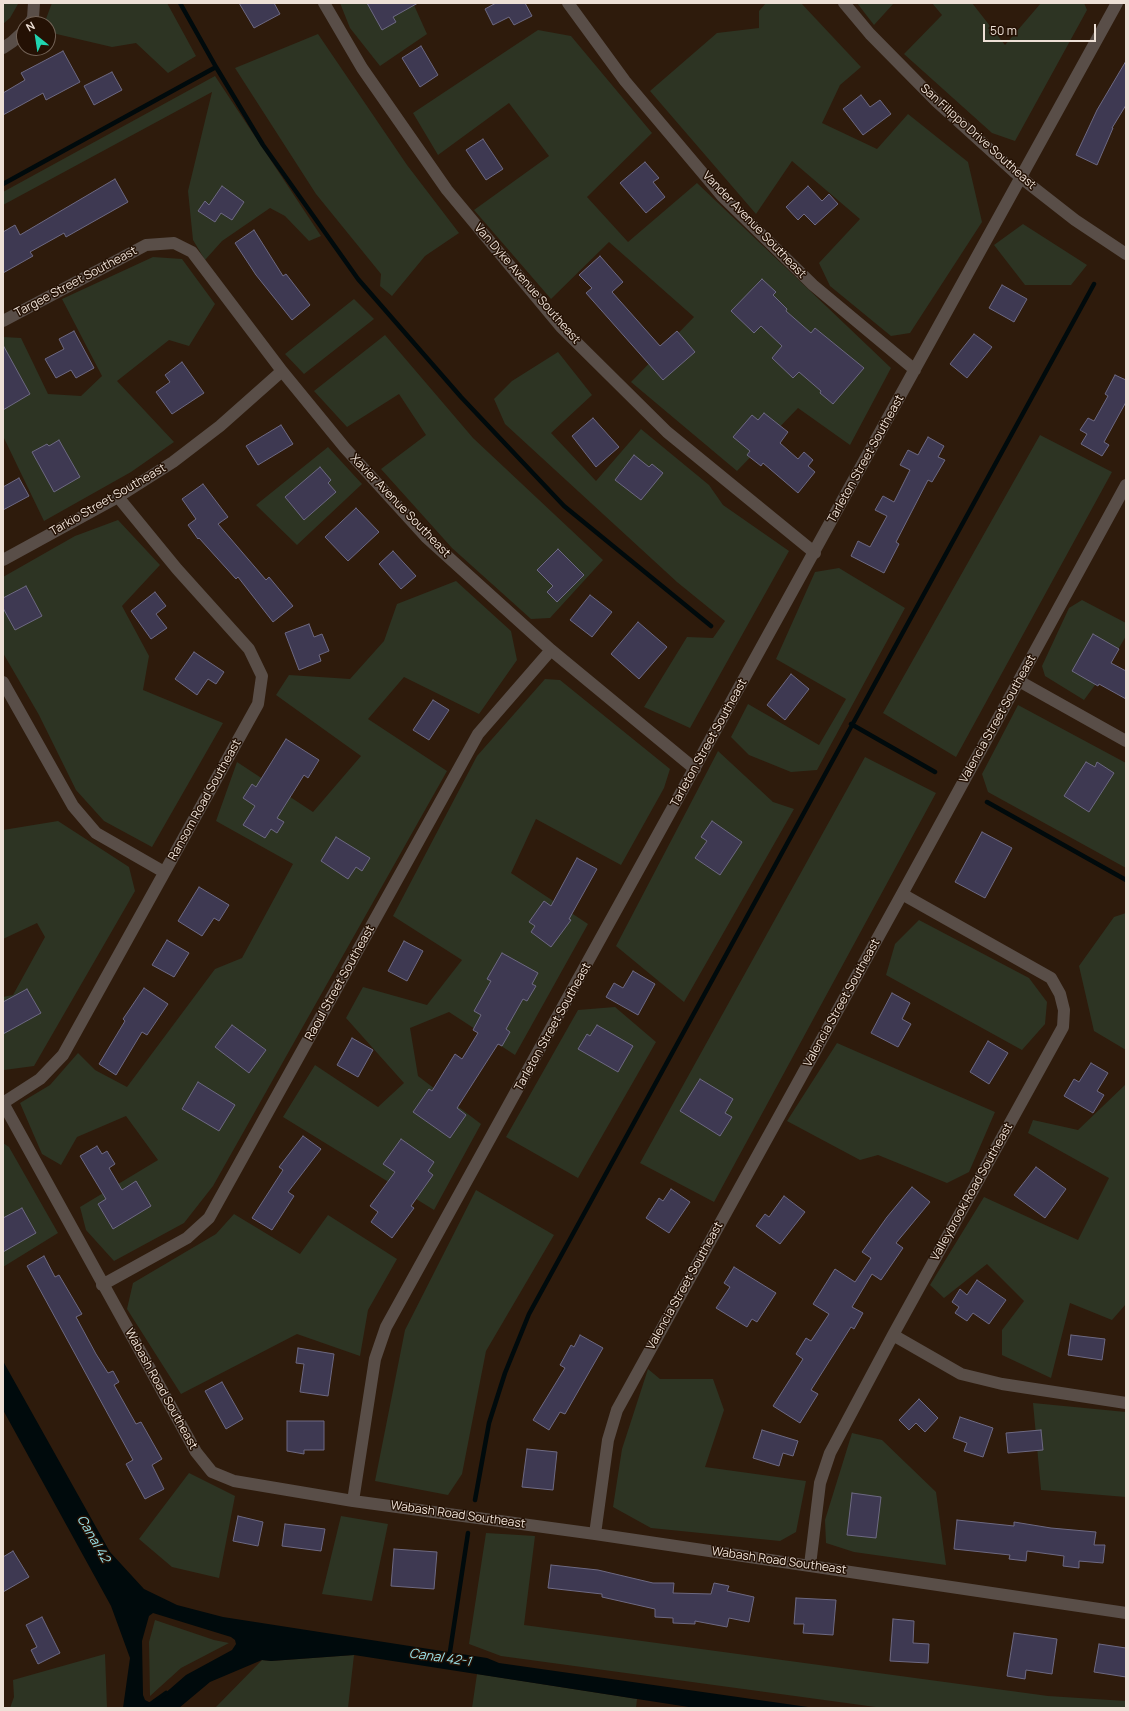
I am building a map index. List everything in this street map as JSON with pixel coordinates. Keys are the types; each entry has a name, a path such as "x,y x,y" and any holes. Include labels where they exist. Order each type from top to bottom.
{"street":[{"path":"32,16 34,3"},
{"name":"Van Dyke Avenue Southeast","path":"324,3 362,68 447,190 561,327 667,432 814,553"},
{"name":"Vander Avenue Southeast","path":"568,3 625,81 722,196 813,285 915,370"},
{"name":"San Filippo Drive Southeast","path":"844,3 870,34 936,101 1020,177 1075,220 1126,254"},
{"name":"Tarleton Street Southeast","path":"353,1501 375,1359 386,1327 1117,3"},
{"path":"3,48 16,38"},
{"name":"Targee Street Southeast","path":"3,321 146,245 174,244"},
{"name":"Xavier Avenue Southeast","path":"174,244 192,252 282,371 345,448 426,537 551,650 695,769"},
{"name":"Tarkio Street Southeast","path":"3,560 118,497 173,462 220,426 282,371"},
{"name":"Valencia Street Southeast","path":"595,1534 608,1440 617,1410 1019,681 1122,500 1126,485"},
{"name":"Ransom Road Southeast","path":"3,1103 40,1079 63,1055 258,704 262,676 249,649 177,569 118,497"},
{"name":"Raoul Street Southeast","path":"102,1284 187,1238 209,1218 478,734 551,650"},
{"path":"1019,681 1126,741"},
{"path":"3,682 72,806 96,833 164,872"},
{"name":"Valleybrook Road Southeast","path":"810,1565 820,1482 830,1453 893,1335 1064,1028 1064,1010 1060,994 1051,978 902,894"},
{"name":"Wabash Road Southeast","path":"3,1103 196,1452 212,1472 234,1481 353,1501 810,1565 1126,1613"},
{"path":"893,1335 961,1374 1002,1384 1126,1403"}],"green space":[{"path":"3,3 18,4 10,18 3,24"},
{"path":"52,3 167,3 196,56 168,73 136,43 112,47 56,34 56,16 47,16"},
{"path":"340,3 413,3 427,34 380,66 350,28"},
{"path":"766,3 801,3 861,67 840,85 822,123 877,149 908,114 968,162 982,222 910,333 891,336 830,286 819,263 860,219 792,161 756,214 650,91 717,33 759,28 759,11"},
{"path":"857,3 894,3 874,25"},
{"path":"932,3 972,3 1005,45 1041,3 1084,3 1087,10 1015,141 992,133 904,54 942,15"},
{"path":"538,30 571,36 652,133 587,197 628,242 697,183 891,368 850,445 798,408 737,471 631,382 694,317 609,242 551,299 474,210 549,156 509,103 438,155 413,113"},
{"path":"318,34 407,165 459,233 425,256 392,296 380,286 381,274 316,194 235,68"},
{"path":"215,76 321,236 309,241 285,216 270,208 222,241 205,260 193,240 188,191 212,92 3,205 3,192"},
{"path":"1023,224 1087,265 1071,285 1025,285 994,245"},
{"path":"153,257 182,259 215,304 189,346 169,340 117,381 174,442 131,472 44,521 3,436 3,337 21,338 48,394 81,396 102,376 62,299"},
{"path":"354,299 374,319 304,374 285,354"},
{"path":"385,335 473,438 603,560 550,618 531,619 452,548 381,469 426,435 399,394 347,427 314,391"},
{"path":"558,352 592,395 551,433 596,481 641,429 709,485 723,505 789,551 690,728 644,707 687,637 713,638 725,621 677,582 505,424 494,399 512,381"},
{"path":"1040,435 1112,472 956,757 883,713"},
{"path":"328,447 362,484 297,545 256,505"},
{"path":"118,520 160,565 122,606 149,656 143,690 223,723 152,847 104,821 76,790 39,715 3,653 3,577 75,536"},
{"path":"839,568 905,608 817,770 791,772 749,755 731,737 748,704 819,745 846,699 776,659 815,572"},
{"path":"456,581 511,631 517,660 479,714 404,677 368,719 447,771 213,1186 184,1223 114,1261 86,1230 80,1207 158,1160 126,1116 77,1137 61,1165 42,1154 20,1103 50,1085 78,1053 95,1070 127,1087 215,969 242,958 293,864 216,821 237,762 313,812 361,756 276,695 289,675 350,679 384,641 397,604"},
{"path":"1082,600 1126,623 1126,636 1106,670 1084,700 1045,676 1042,666 1069,608"},
{"path":"545,679 560,680 670,769 664,788 621,865 536,819 511,873 588,924 515,1055 449,1012 410,1028 418,1076 481,1124 434,1210 283,1117 315,1065 378,1107 404,1083 346,1018 363,987 427,1005 462,960 393,916 477,756"},
{"path":"1018,705 1126,763 1126,868 988,792 982,774"},
{"path":"718,751 773,802 794,809 684,1002 616,946"},
{"path":"865,757 936,793 714,1202 640,1163"},
{"path":"58,821 129,867 135,891 34,1066 4,1070 3,997 13,995 45,937 37,923 3,939 3,830"},
{"path":"1126,913 1126,1050 1094,1031 1079,966 1114,917"},
{"path":"919,920 1029,978 1047,1002 1045,1024 1022,1050 886,975 895,944"},
{"path":"615,1007 656,1042 578,1178 506,1137 578,1010"},
{"path":"837,1043 995,1112 969,1172 947,1183 878,1155 860,1160 787,1121"},
{"path":"1126,1084 1126,1304 1112,1320 1070,1303 1051,1378 1002,1355 1002,1330 1024,1301 987,1264 944,1298 930,1285 984,1197 1078,1240 1109,1178 1028,1133 1033,1120 1078,1130"},
{"path":"3,1143 9,1147 58,1233 3,1267"},
{"path":"476,1190 554,1235 486,1351 462,1474 448,1495 375,1481 405,1330"},
{"path":"234,1214 300,1254 328,1215 397,1259 368,1310 360,1356 297,1334 181,1394 127,1309 133,1283 216,1234"},
{"path":"648,1369 660,1379 713,1379 724,1410 705,1467 806,1481 796,1532 780,1541 651,1528 613,1507 622,1449"},
{"path":"1033,1403 1126,1412 1126,1497 1041,1490"},
{"path":"852,1433 882,1440 936,1492 946,1565 854,1552 826,1543 825,1520"},
{"path":"189,1473 235,1496 219,1578 172,1567 139,1539"},
{"path":"341,1516 388,1524 372,1601 322,1594"},
{"path":"486,1533 535,1536 524,1625 1048,1696 1126,1701 1126,1708 883,1708 501,1656 469,1644"},
{"path":"155,1620 214,1640 229,1643 181,1668 150,1696 149,1642"},
{"path":"105,1654 107,1708 10,1708 14,1697 13,1680"},
{"path":"354,1655 348,1708 215,1708 262,1660 271,1661"},
{"path":"477,1674 637,1699 636,1708 472,1708"}],"water":[{"path":"3,1361 110,1552 144,1589 177,1605 223,1617 487,1658 499,1663 815,1708 695,1708 354,1655 271,1661 262,1660 210,1682 179,1708 123,1708 130,1658 111,1606 3,1410","holes":["153,1613 231,1637 235,1640 236,1644 232,1650 186,1675 155,1702 151,1703 145,1700 143,1695 142,1641 149,1616"]}],"building":[{"path":"239,3 274,3 280,14 254,28"},
{"path":"367,3 418,3 393,17 396,22 382,30"},
{"path":"496,3 525,3 532,16 514,25 509,17 493,25 485,9"},
{"path":"421,46 438,75 420,87 402,58"},
{"path":"63,51 80,82 46,100 43,93 3,115 3,93 25,80 21,73"},
{"path":"1126,61 1126,105 1112,128 1097,165 1076,155 1097,110"},
{"path":"112,72 122,90 94,105 84,86"},
{"path":"861,95 870,107 880,100 891,114 863,135 843,109"},
{"path":"483,139 503,169 486,180 466,150"},
{"path":"645,162 659,178 653,182 665,197 646,213 620,183"},
{"path":"115,179 128,202 66,237 64,233 30,252 33,256 3,273 3,232 15,225 20,235"},
{"path":"222,186 244,202 232,220 221,213 215,222 198,211 205,201 209,205"},
{"path":"808,186 822,201 829,194 838,204 815,225 804,214 798,220 786,207"},
{"path":"254,230 283,276 286,274 310,305 292,320 256,275 235,243"},
{"path":"600,256 623,282 612,292 660,346 677,331 695,352 663,380 586,293 592,288 579,275"},
{"path":"762,279 776,292 773,295 787,309 786,311 811,333 815,328 864,368 833,404 820,393 821,391 799,372 793,378 772,358 782,346 761,326 754,333 731,311"},
{"path":"1002,285 1027,299 1014,322 989,308"},
{"path":"74,331 94,368 76,378 71,370 56,378 45,359 64,349 59,339"},
{"path":"974,334 992,347 967,378 950,364"},
{"path":"3,345 30,394 3,410"},
{"path":"182,362 204,393 172,414 156,392 170,382 165,375"},
{"path":"1115,375 1126,380 1126,402 1104,442 1109,445 1102,456 1081,444 1087,434 1080,430 1088,418 1094,421 1108,396 1105,394"},
{"path":"764,413 788,432 780,443 798,459 804,452 813,460 808,466 815,472 798,493 763,463 761,466 747,455 750,451 733,437 752,415 758,420"},
{"path":"593,418 619,447 596,467 572,436"},
{"path":"281,425 293,444 258,465 246,446"},
{"path":"928,437 944,446 938,457 945,460 932,482 928,480 896,542 899,544 884,573 851,556 858,541 870,547 887,516 875,510 883,496 894,502 910,470 900,465 908,450 918,455"},
{"path":"59,440 80,477 54,492 32,452 47,444 49,446"},
{"path":"634,455 649,467 652,464 663,473 641,500 615,480"},
{"path":"320,467 331,480 328,483 336,492 304,520 285,497"},
{"path":"19,478 29,496 3,510 3,487"},
{"path":"203,484 228,517 218,524 266,580 269,577 293,606 273,622 238,577 236,579 199,538 198,539 188,525 196,519 182,499"},
{"path":"356,508 379,532 348,561 325,537"},
{"path":"558,549 584,575 557,602 547,592 553,586 537,570"},
{"path":"393,551 416,576 401,589 379,564"},
{"path":"26,586 42,616 15,630 3,608 3,598"},
{"path":"155,592 166,606 156,614 167,628 151,639 131,611"},
{"path":"590,595 612,612 592,637 570,620"},
{"path":"638,622 667,647 639,679 611,654"},
{"path":"309,624 314,637 322,634 329,651 319,655 321,661 299,670 285,633"},
{"path":"1093,634 1119,649 1111,663 1126,671 1126,699 1099,684 1098,686 1072,671"},
{"path":"194,652 224,672 216,684 208,679 197,695 175,679"},
{"path":"791,674 809,689 785,720 767,705"},
{"path":"433,700 449,710 429,740 413,730"},
{"path":"286,739 319,760 308,778 304,775 277,818 284,822 277,833 271,829 265,838 243,825 255,806 243,798 252,784 256,787"},
{"path":"1086,762 1095,767 1097,762 1114,773 1089,812 1064,796"},
{"path":"712,821 742,842 720,875 695,858 707,841 701,837"},
{"path":"982,832 1012,848 985,898 955,882"},
{"path":"336,837 370,858 362,871 356,867 348,879 321,861"},
{"path":"577,858 597,869 569,919 571,920 551,947 531,932 535,926 529,922 544,901 551,906"},
{"path":"199,887 229,905 219,921 214,918 202,936 178,921"},
{"path":"167,940 189,953 174,977 152,965"},
{"path":"404,941 423,951 407,981 388,971"},
{"path":"502,953 538,973 532,984 536,986 527,1001 523,999 506,1029 510,1032 502,1046 498,1044 457,1108 466,1115 450,1138 413,1112 429,1089 432,1091 455,1054 462,1059 478,1033 473,1030 481,1015 474,1011 491,981 487,979"},
{"path":"633,971 655,984 638,1015 606,997 614,983 623,988"},
{"path":"144,988 168,1004 147,1035 142,1032 116,1075 99,1064 125,1021 123,1019"},
{"path":"27,989 41,1013 3,1034 3,1002"},
{"path":"892,993 910,1003 902,1019 911,1024 898,1047 871,1033"},
{"path":"232,1025 266,1050 249,1073 215,1047"},
{"path":"597,1025 633,1046 618,1072 578,1049 587,1034 590,1036"},
{"path":"352,1038 373,1050 358,1077 337,1065"},
{"path":"988,1041 1008,1053 989,1084 970,1072"},
{"path":"1091,1063 1108,1073 1097,1091 1104,1095 1093,1113 1064,1096 1074,1079 1079,1082"},
{"path":"700,1079 733,1099 725,1113 732,1117 720,1136 680,1111"},
{"path":"198,1082 235,1105 219,1131 182,1109"},
{"path":"303,1136 321,1149 288,1192 294,1196 272,1230 252,1218 283,1170 279,1167"},
{"path":"401,1139 434,1162 428,1171 433,1175 411,1206 414,1208 392,1238 371,1222 378,1212 370,1206 395,1172 383,1164"},
{"path":"97,1146 102,1154 107,1151 115,1164 109,1168 122,1190 136,1181 151,1206 113,1229 98,1204 106,1199 80,1156"},
{"path":"1036,1167 1066,1189 1045,1218 1014,1195"},
{"path":"912,1187 930,1202 896,1243 903,1248 881,1280 872,1274 852,1307 863,1313 854,1329 851,1327 811,1390 818,1394 800,1423 773,1406 803,1359 796,1354 806,1338 811,1341 829,1314 813,1304 835,1269 855,1282 871,1258 862,1252 887,1217"},
{"path":"671,1189 690,1202 669,1233 646,1218 659,1198 663,1201"},
{"path":"784,1196 805,1212 780,1244 756,1226 765,1214 769,1217"},
{"path":"22,1208 36,1233 3,1252 3,1218"},
{"path":"44,1256 55,1277 59,1275 82,1314 76,1317 108,1373 113,1371 119,1382 114,1385 136,1424 141,1422 162,1459 152,1465 164,1489 145,1499 126,1464 133,1460 27,1266"},
{"path":"734,1267 776,1293 757,1322 752,1319 747,1327 716,1308 730,1287 724,1283"},
{"path":"977,1280 1006,1300 989,1324 973,1313 967,1321 955,1313 959,1307 952,1302 960,1289 967,1295"},
{"path":"580,1335 603,1348 565,1414 560,1412 549,1430 533,1420 565,1368 560,1365 571,1345 574,1347"},
{"path":"1071,1335 1105,1339 1102,1360 1068,1355"},
{"path":"298,1348 334,1354 328,1396 300,1392 304,1364 296,1363"},
{"path":"222,1382 243,1419 226,1429 205,1391"},
{"path":"919,1399 938,1418 925,1432 916,1423 909,1430 899,1420"},
{"path":"960,1417 993,1428 983,1457 964,1451 967,1443 953,1438"},
{"path":"287,1421 324,1421 324,1450 304,1450 304,1454 287,1451"},
{"path":"762,1430 798,1441 793,1456 783,1453 779,1466 753,1458"},
{"path":"1041,1430 1043,1450 1008,1453 1006,1433"},
{"path":"527,1449 557,1452 553,1490 522,1487"},
{"path":"852,1493 881,1497 876,1538 847,1535"},
{"path":"238,1516 263,1522 258,1546 233,1541"},
{"path":"957,1520 1014,1526 1014,1522 1051,1528 1096,1532 1094,1545 1105,1545 1103,1563 1079,1561 1079,1568 1063,1566 1064,1556 1027,1551 1026,1561 1009,1559 1010,1555 954,1549"},
{"path":"285,1524 325,1529 321,1551 282,1546"},
{"path":"394,1549 437,1552 434,1589 391,1586"},
{"path":"13,1551 29,1577 3,1592 3,1557"},
{"path":"551,1565 598,1570 653,1583 674,1583 673,1593 711,1594 714,1583 729,1586 727,1591 754,1597 749,1622 729,1618 727,1627 695,1621 695,1624 673,1623 673,1618 655,1617 655,1609 602,1597 602,1594 548,1588"},
{"path":"796,1598 836,1600 833,1635 803,1633 804,1624 794,1624"},
{"path":"42,1617 60,1653 38,1664 31,1650 37,1647 26,1625"},
{"path":"893,1619 914,1621 913,1643 929,1644 928,1663 890,1661"},
{"path":"1014,1633 1057,1639 1052,1674 1026,1670 1025,1679 1007,1676"},
{"path":"1099,1644 1126,1648 1126,1677 1094,1672"}],"waterway":[{"path":"180,3 216,67 263,145 358,279 461,397 564,506 711,626"},
{"path":"3,184 216,67"},
{"path":"475,1500 489,1423 505,1373 529,1314 1094,284"},
{"path":"851,724 935,772"},
{"path":"987,802 1126,880"},
{"name":"Canal 42-1","path":"449,1658 468,1533"},
{"path":"145,1708 166,1693"}],"water label":[{"name":"Canal 42","path":"93,1539"}]}
